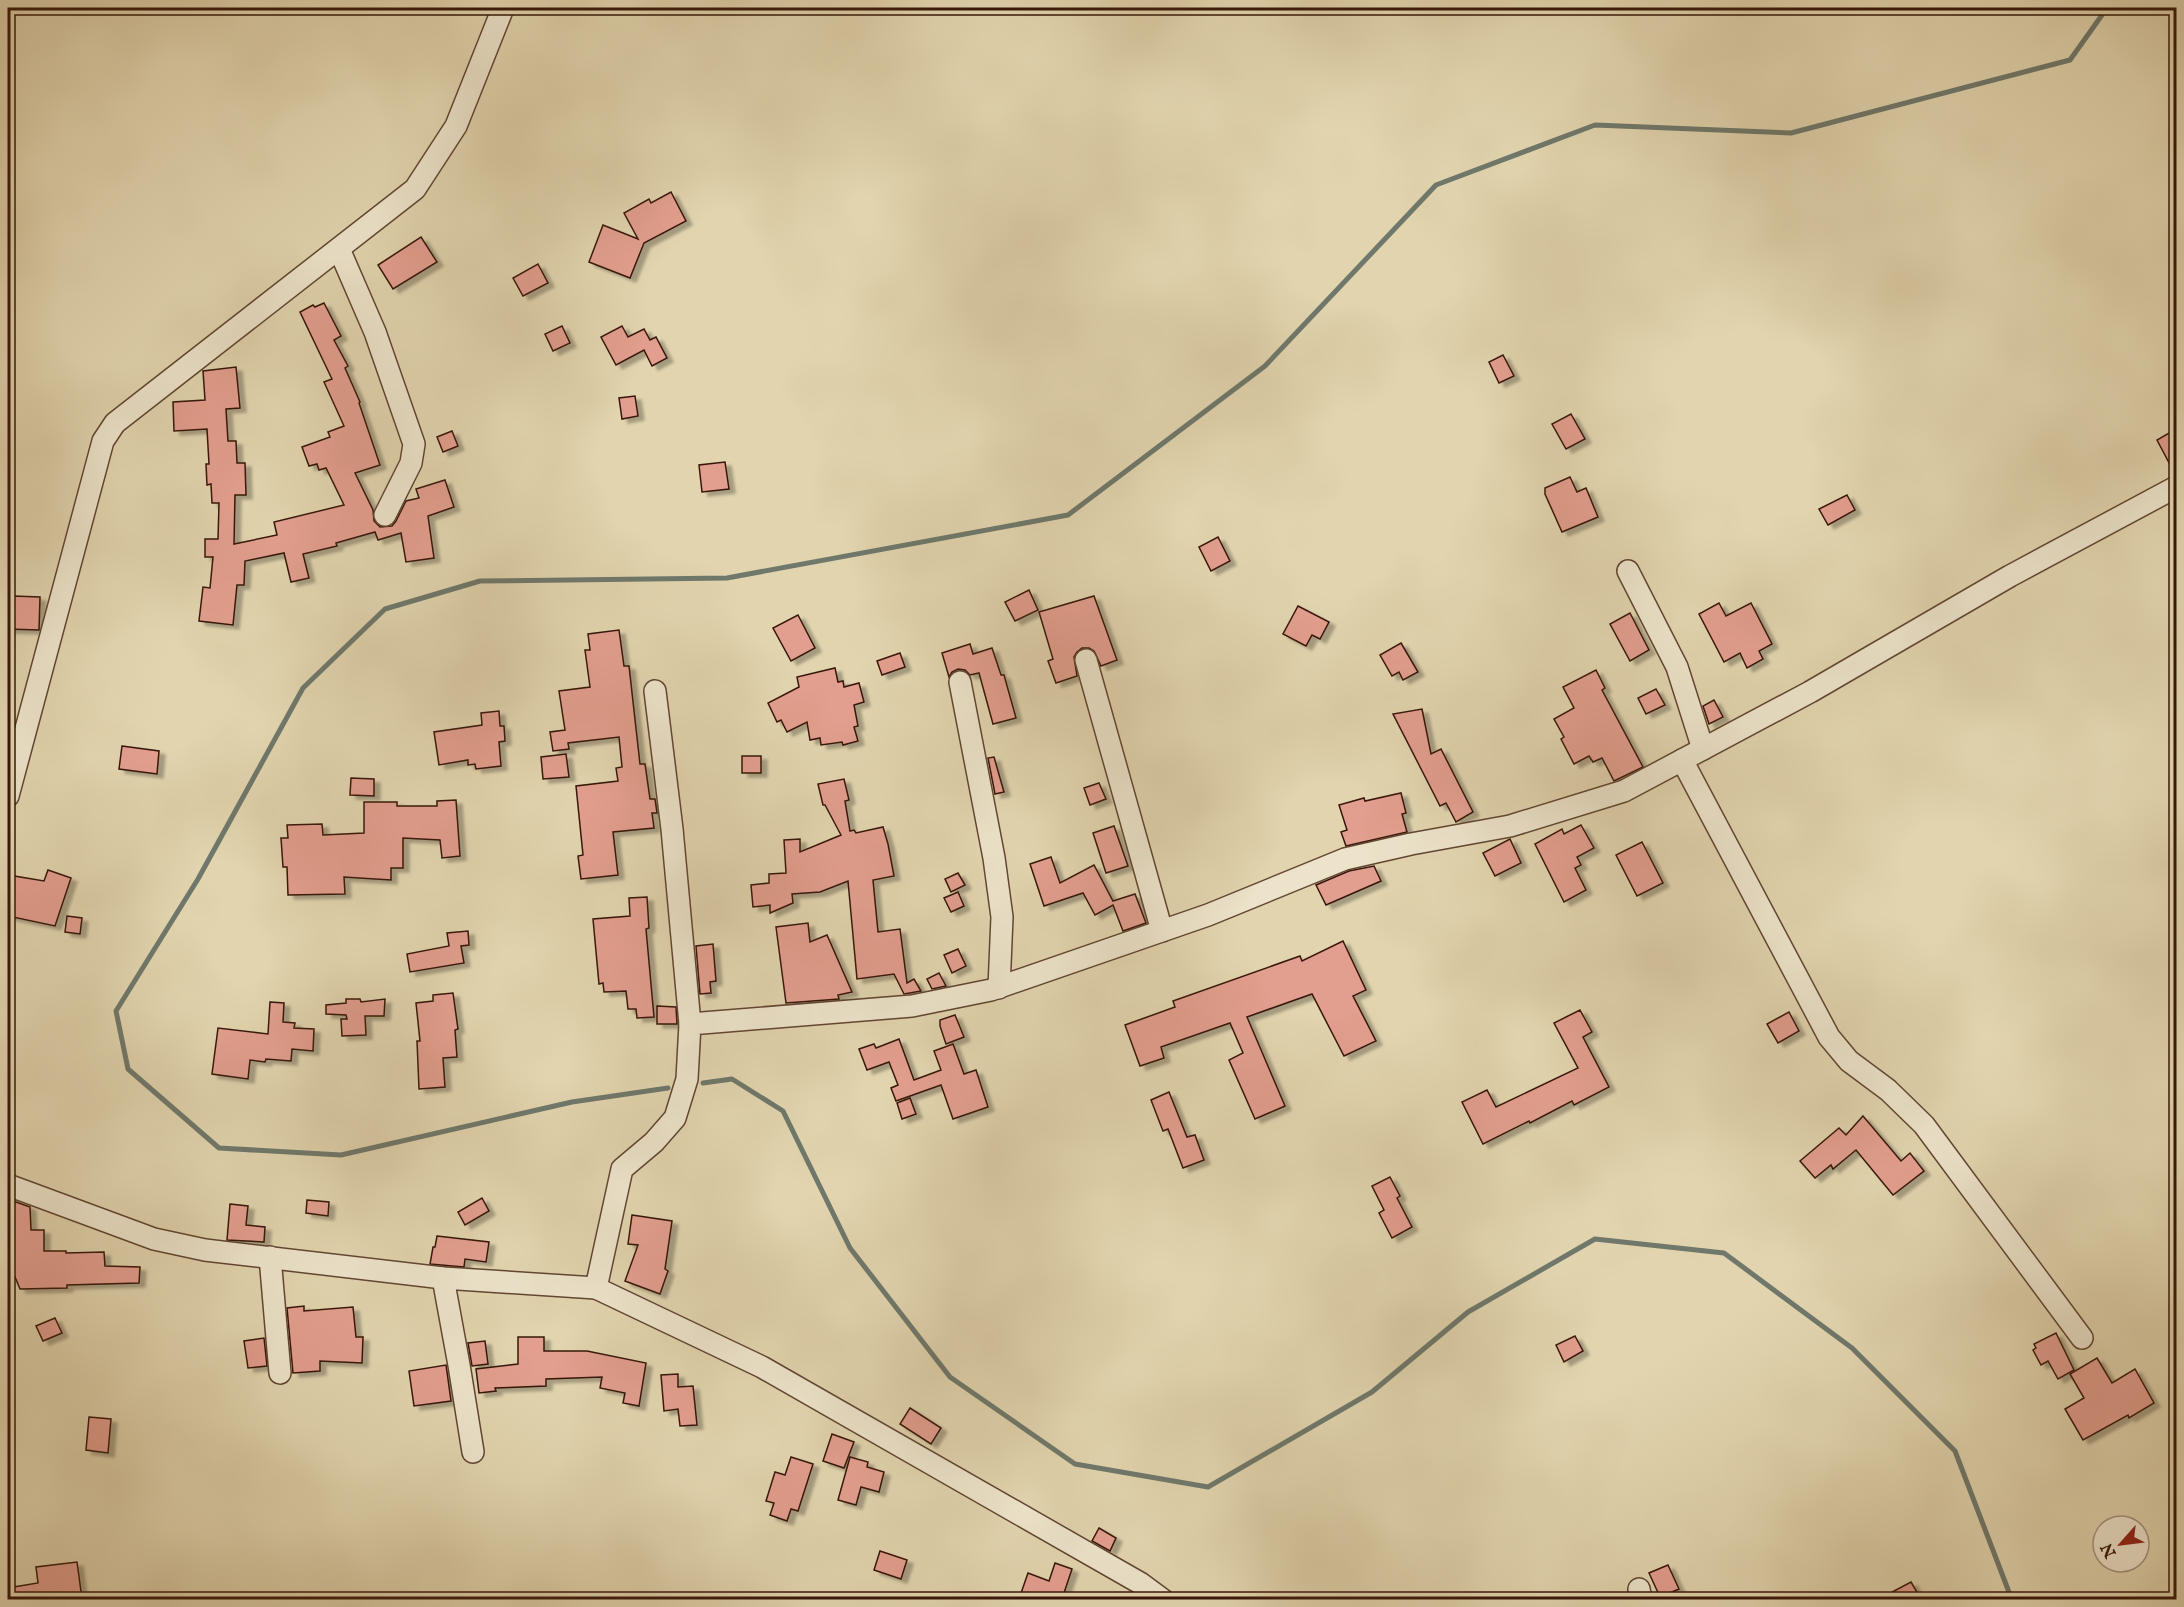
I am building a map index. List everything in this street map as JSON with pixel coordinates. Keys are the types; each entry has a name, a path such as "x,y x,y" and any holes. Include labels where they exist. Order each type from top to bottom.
{"street":[{"path":"8,796 103,441 115,423 415,189 456,126 503,8"},
{"path":"339,249 375,332 414,444 411,463 385,515"},
{"path":"689,1033 912,1006 999,988 1208,915 1345,859 1510,826 1624,790 1810,692 2010,576 2176,487"},
{"path":"1628,571 1677,667 1703,749"},
{"path":"1086,660 1162,931"},
{"path":"960,682 994,858 1002,917 999,988"},
{"path":"596,1288 622,1169 654,1142 675,1118 687,1079 689,1033 672,830 655,691"},
{"path":"1682,760 1829,1037 1849,1061 1888,1090 1924,1125 2082,1338"},
{"path":"8,1185 154,1239 206,1250 443,1278 596,1288 762,1367 1136,1591 1163,1599"},
{"path":"270,1257 280,1373"},
{"path":"443,1278 473,1452"}],"building":[{"path":"671,192 686,221 644,243 630,278 589,262 603,225 638,239 624,213 649,199 651,203"},
{"path":"421,237 437,262 393,289 378,265"},
{"path":"538,264 548,283 523,296 513,278"},
{"path":"324,303 341,336 334,340 348,366 345,368 360,402 380,465 355,473 373,510 374,521 380,527 392,526 406,501 419,498 416,489 445,480 454,507 428,516 434,558 406,562 401,533 378,540 375,532 336,543 337,546 303,554 309,578 291,582 284,553 245,561 244,585 237,585 233,625 199,621 203,587 210,588 213,557 205,557 205,539 218,539 219,503 212,503 211,484 207,485 206,464 209,464 207,429 174,431 173,402 205,400 203,371 236,367 240,408 226,409 228,441 236,441 237,463 245,463 246,495 235,495 234,544 277,535 274,522 344,505 326,468 319,470 317,464 309,466 302,447 330,437 328,432 344,426 324,382 332,379 300,312 313,305 315,307"},
{"path":"562,326 570,343 553,351 545,334"},
{"path":"622,326 628,337 644,329 650,340 656,337 667,358 652,366 644,350 616,365 601,337"},
{"path":"1503,355 1514,376 1499,383 1489,362"},
{"path":"635,396 638,416 622,419 619,398"},
{"path":"1571,414 1585,439 1566,449 1552,424"},
{"path":"2176,429 2176,474 2175,474 2157,440"},
{"path":"452,431 458,446 443,452 437,437"},
{"path":"725,462 729,489 702,492 699,465"},
{"path":"1570,477 1577,492 1586,488 1598,517 1562,532 1545,494 1545,488"},
{"path":"1847,495 1855,510 1828,525 1819,509"},
{"path":"1218,537 1230,561 1211,571 1199,547"},
{"path":"1029,590 1038,610 1015,621 1005,602"},
{"path":"13,596 40,597 39,630 8,629 8,610 12,611"},
{"path":"1094,596 1117,660 1101,666 1094,651 1082,648 1074,657 1077,676 1056,683 1048,661 1053,659 1039,612"},
{"path":"1719,603 1726,616 1751,603 1772,644 1759,651 1763,659 1747,668 1740,653 1724,662 1699,614"},
{"path":"1298,606 1329,622 1320,639 1312,635 1306,646 1283,634"},
{"path":"1630,613 1649,650 1630,661 1610,624"},
{"path":"798,615 815,648 791,661 773,628"},
{"path":"619,630 624,666 629,666 640,764 645,764 650,799 655,799 657,813 652,813 654,828 613,832 618,875 581,879 578,856 583,855 576,786 618,781 616,768 622,767 619,737 568,743 569,749 553,751 550,732 565,730 559,691 590,687 585,650 590,650 588,634"},
{"path":"1401,643 1418,672 1403,680 1399,672 1392,676 1380,655"},
{"path":"970,644 973,654 992,648 1001,675 1004,675 1016,718 993,724 979,673 970,675 965,670 958,669 949,677 942,653"},
{"path":"900,653 905,667 882,675 877,661"},
{"path":"835,668 838,682 843,681 844,687 859,683 864,702 854,705 858,726 854,727 858,741 843,745 842,742 821,745 820,738 810,740 807,722 787,732 781,720 777,722 768,703 799,687 797,677"},
{"path":"1596,670 1605,688 1602,690 1643,767 1614,781 1602,758 1593,762 1589,756 1574,764 1561,739 1564,737 1554,719 1574,708 1563,687"},
{"path":"1656,689 1665,705 1646,714 1638,698"},
{"path":"1714,700 1723,717 1709,724 1703,706"},
{"path":"1422,709 1431,754 1441,749 1473,812 1456,822 1446,803 1440,806 1393,714"},
{"path":"499,711 500,726 504,726 505,741 499,742 501,766 476,769 475,764 468,765 468,760 439,765 434,732 482,725 481,713"},
{"path":"122,746 159,751 157,774 119,769"},
{"path":"566,754 569,777 543,779 541,757"},
{"path":"742,756 761,756 761,773 742,773"},
{"path":"994,757 1004,792 995,794 988,758"},
{"path":"351,778 374,779 374,796 350,795"},
{"path":"844,779 849,800 845,801 850,831 854,830 856,833 883,827 888,844 894,876 873,880 878,932 900,929 907,983 914,979 921,991 904,994 894,974 857,979 848,881 820,892 792,894 793,903 770,913 770,905 753,907 751,885 769,883 769,874 786,873 784,840 800,839 800,852 841,835 823,805 818,784"},
{"path":"1099,783 1106,799 1090,805 1084,788"},
{"path":"1401,793 1406,813 1402,814 1407,832 1346,846 1341,832 1347,830 1339,805 1364,798 1365,801"},
{"path":"456,800 460,856 442,858 440,840 403,838 403,868 391,868 391,880 344,877 345,894 288,895 287,867 283,867 281,838 288,838 287,825 322,824 323,835 364,833 364,802 397,802 397,806 437,806 437,801"},
{"path":"1581,825 1594,848 1577,857 1581,865 1575,868 1586,890 1564,902 1535,844 1562,829 1564,834"},
{"path":"1114,826 1128,866 1106,873 1093,833"},
{"path":"1510,839 1521,863 1495,876 1483,853"},
{"path":"1642,842 1663,883 1637,896 1616,855"},
{"path":"1051,857 1060,883 1094,865 1113,901 1135,894 1146,923 1123,931 1113,905 1095,915 1083,893 1044,906 1030,864"},
{"path":"1374,866 1381,881 1326,905 1316,885 1349,871"},
{"path":"48,870 71,878 55,926 8,916 8,875 44,881"},
{"path":"958,873 965,885 951,892 945,879"},
{"path":"958,892 964,906 951,912 944,898"},
{"path":"647,897 649,928 646,929 654,1017 637,1018 636,1009 628,1009 626,991 604,992 603,983 599,984 593,919 630,916 629,898"},
{"path":"67,916 82,918 80,934 65,932"},
{"path":"808,923 810,942 827,935 852,992 838,995 839,999 786,1003 776,927"},
{"path":"468,931 469,945 461,946 464,963 410,972 407,954 449,946 447,933"},
{"path":"1343,941 1366,990 1353,996 1376,1041 1344,1056 1312,994 1247,1017 1285,1106 1255,1119 1229,1060 1243,1053 1230,1023 1161,1047 1164,1058 1140,1066 1125,1025 1175,1007 1173,1001 1300,956 1302,961"},
{"path":"713,944 716,981 710,982 711,993 700,994 696,946"},
{"path":"958,949 966,966 952,973 944,955"},
{"path":"939,973 946,986 932,989 927,979"},
{"path":"453,993 458,1029 455,1030 457,1057 443,1058 445,1087 419,1089 417,1041 420,1041 416,1003 433,1001 433,995"},
{"path":"346,999 360,999 361,1002 385,999 384,1016 365,1016 366,1035 342,1036 341,1019 347,1019 346,1015 326,1014 326,1005 346,1003"},
{"path":"270,1002 284,1003 283,1022 295,1023 294,1028 314,1029 313,1051 292,1049 291,1061 250,1060 248,1079 212,1074 218,1028 268,1034"},
{"path":"657,1006 676,1007 677,1024 657,1024"},
{"path":"1580,1010 1592,1032 1583,1037 1609,1087 1574,1105 1572,1101 1483,1144 1462,1102 1487,1090 1496,1107 1578,1068 1554,1023"},
{"path":"1789,1012 1799,1031 1778,1043 1767,1024"},
{"path":"955,1015 964,1037 946,1044 940,1020"},
{"path":"899,1039 914,1080 941,1070 934,1051 953,1044 964,1074 976,1070 988,1107 953,1119 941,1085 896,1101 891,1088 898,1085 889,1062 867,1070 859,1049 874,1044 876,1048"},
{"path":"1169,1092 1187,1137 1195,1135 1204,1160 1183,1168 1168,1129 1163,1131 1151,1100"},
{"path":"910,1098 916,1114 902,1119 897,1103"},
{"path":"1863,1116 1901,1161 1910,1153 1924,1171 1893,1195 1856,1150 1833,1169 1831,1165 1815,1178 1800,1161 1839,1128 1846,1135"},
{"path":"1390,1177 1400,1196 1397,1198 1412,1227 1392,1238 1379,1213 1384,1210 1372,1186"},
{"path":"482,1198 489,1211 465,1225 458,1212"},
{"path":"307,1200 329,1202 328,1216 306,1213"},
{"path":"8,1201 30,1207 31,1230 44,1230 44,1251 104,1252 105,1266 140,1267 139,1283 20,1289 8,1260"},
{"path":"230,1204 248,1206 246,1225 265,1227 264,1242 227,1240"},
{"path":"632,1215 672,1221 665,1269 668,1271 660,1294 625,1281 638,1245 628,1244"},
{"path":"437,1236 489,1242 486,1262 465,1259 464,1267 430,1264"},
{"path":"304,1306 304,1311 353,1307 356,1337 363,1337 362,1363 320,1361 320,1371 293,1373 287,1308"},
{"path":"55,1318 62,1333 43,1341 36,1326"},
{"path":"2056,1333 2074,1370 2058,1379 2048,1361 2041,1365 2033,1350 2036,1348 2034,1344"},
{"path":"1575,1336 1583,1351 1564,1362 1556,1345"},
{"path":"518,1337 544,1337 544,1351 587,1351 646,1363 639,1406 623,1403 625,1393 600,1388 602,1377 546,1379 546,1386 495,1388 496,1391 479,1393 476,1369 518,1364"},
{"path":"264,1338 267,1366 248,1368 244,1341"},
{"path":"485,1341 488,1364 472,1366 468,1343"},
{"path":"2097,1358 2112,1383 2135,1369 2154,1403 2083,1440 2065,1409 2084,1398 2070,1374"},
{"path":"446,1365 451,1401 414,1406 409,1371"},
{"path":"678,1374 678,1387 693,1386 697,1425 680,1426 678,1409 664,1411 661,1375"},
{"path":"910,1408 941,1428 931,1444 900,1424"},
{"path":"89,1417 111,1419 108,1453 86,1450"},
{"path":"832,1434 854,1442 844,1468 823,1461"},
{"path":"791,1457 813,1464 798,1511 791,1509 787,1521 770,1515 774,1503 766,1501 775,1472 785,1475"},
{"path":"850,1457 868,1462 867,1467 884,1472 879,1492 861,1487 856,1505 838,1500"},
{"path":"1099,1528 1116,1538 1110,1551 1092,1541"},
{"path":"880,1551 907,1560 901,1579 874,1570"},
{"path":"77,1562 82,1599 38,1599 38,1597 8,1599 8,1588 38,1583 36,1567"},
{"path":"1055,1563 1072,1569 1062,1599 1019,1599 1028,1573 1049,1581"},
{"path":"1668,1565 1679,1589 1660,1597 1649,1573"},
{"path":"1911,1582 1921,1599 1879,1599"}],"waterway":[{"path":"668,1088 572,1102 341,1155 219,1148 128,1069 116,1011 198,879 303,688 385,609 480,581 727,578 1068,515 1265,366 1436,185 1595,125 1791,133 2070,60 2107,8"},
{"path":"703,1083 732,1079 783,1111 850,1248 950,1377 1075,1464 1208,1487 1372,1392 1468,1312 1595,1239 1724,1253 1852,1348 1955,1451 2012,1600"}]}
